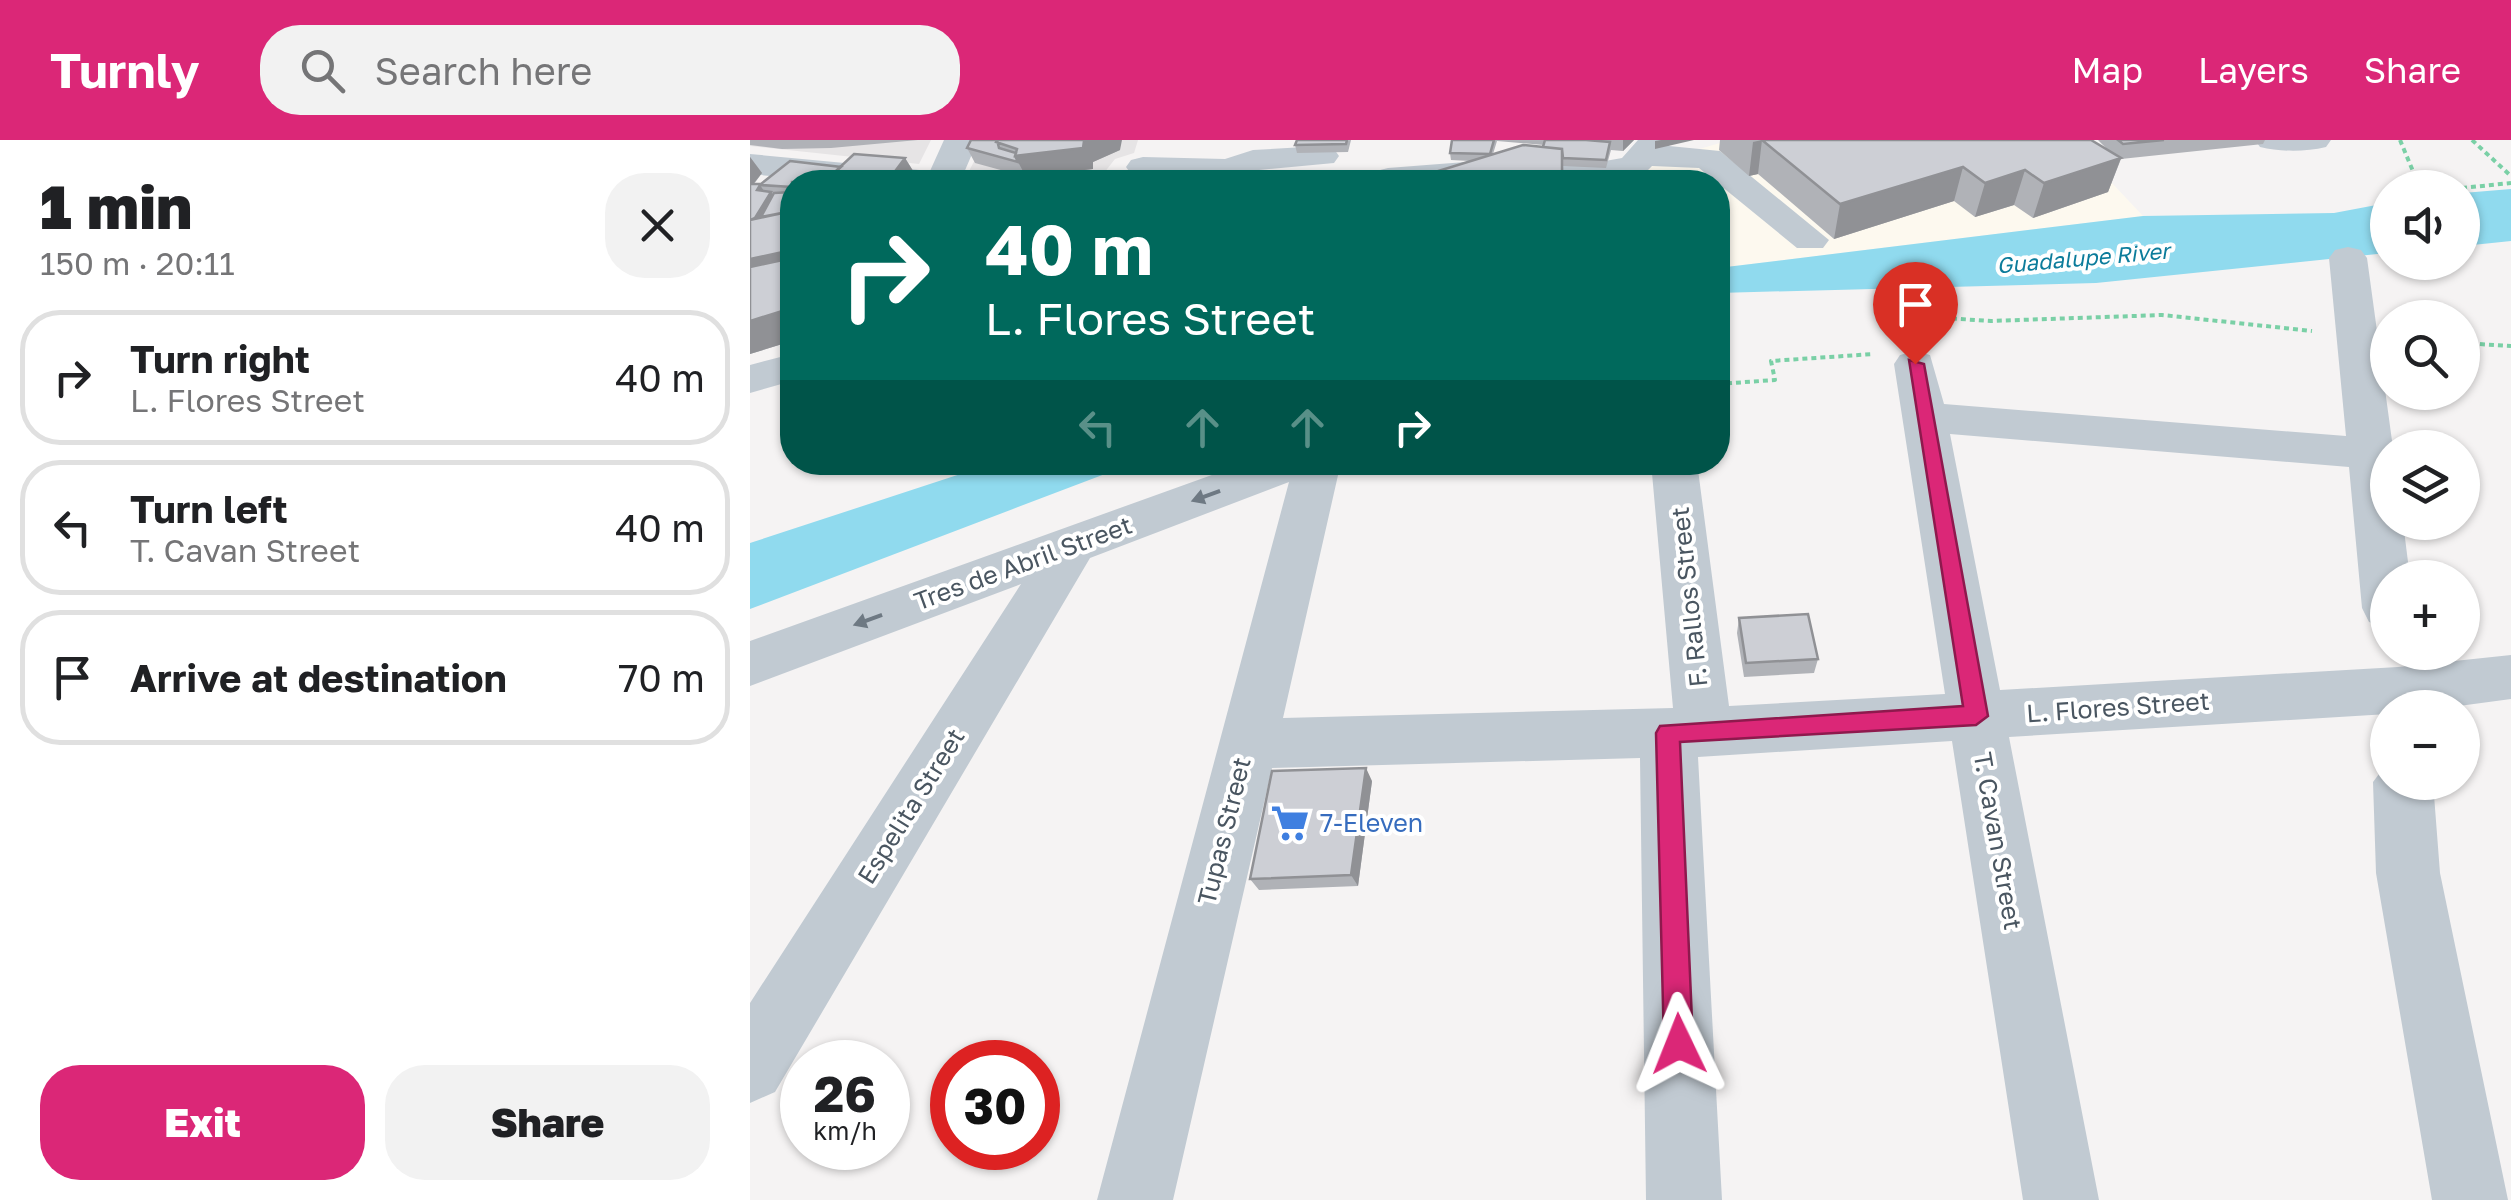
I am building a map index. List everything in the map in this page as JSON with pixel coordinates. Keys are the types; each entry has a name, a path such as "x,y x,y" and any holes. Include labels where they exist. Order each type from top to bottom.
{"street":[{"path":"948,170 961,140"},
{"path":"2272,140 2314,140"},
{"path":"1611,170 1634,166 1649,148 1708,158 1723,170"},
{"path":"1143,167 1229,170 1253,160 1323,154 1391,164 1504,170"},
{"path":"750,164 812,170"},
{"path":"1730,176 1810,240"},
{"path":"2348,258 2381,560"},
{"name":"T. Cavan Street","path":"1915,364 2061,1200"},
{"path":"750,379 780,371"},
{"path":"1924,417 2367,453"},
{"name":"Tres de Abril Street","path":"750,664 1262,475"},
{"name":"Tupas Street","path":"1135,1200 1315,475"},
{"name":"F. Rallos Street","path":"1675,475 1686,732 1684,1200"},
{"name":"Espelita Street","path":"750,1067 1073,544"},
{"name":"L. Flores Street","path":"1245,744 1686,732 1976,716 2511,677"},
{"path":"2404,800 2408,872 2470,1200"}],"path":[{"path":"2400,140 2412,170"},
{"path":"2472,140 2511,179"},
{"path":"2480,185 2511,179"},
{"path":"1898,315 1990,321 2162,316 2354,335"},
{"path":"2480,344 2511,346"},
{"path":"1730,383 1775,380 1771,361 1893,353 1915,364"}],"shaded area":[{"path":"750,140 931,140 919,164 750,146"},
{"path":"985,140 1138,140 1134,153 1115,159 1106,170 970,170"},
{"path":"1730,140 2041,140 2111,182 2143,216 1730,267 1730,170 1580,170 1669,158"}],"water":[{"path":"2511,189 2511,241 2480,244 2480,192"},
{"name":"Guadalupe River","path":"2370,206 2370,255 2096,283 1730,293 1730,267 2143,216 2334,213"},
{"path":"957,475 1102,475 750,609 750,543"}],"building":[{"path":"971,140 997,140 999,148 1016,153 1018,162 967,148"},
{"path":"997,140 1087,140 1083,148 1015,156 1017,149"},
{"path":"1297,140 1347,140 1346,144 1295,145"},
{"path":"1452,140 1494,140 1490,154 1450,153"},
{"path":"1545,140 1610,142 1606,160 1563,158 1562,149 1543,147"},
{"path":"1762,140 2091,140 2121,158 2044,183 2025,170 1985,183 1963,167 1840,204"},
{"path":"2118,140 2164,140 2123,144"},
{"path":"1523,145 1562,149 1562,170 1442,170"},
{"path":"854,154 905,158 896,170 837,170"},
{"path":"790,161 841,167 780,170 780,186 760,185 757,190 771,192 750,220 750,184 761,184"},
{"path":"774,193 780,193 780,213 761,217"},
{"path":"780,214 780,253 750,259 750,220"},
{"path":"780,261 780,312 750,321 750,267"},
{"path":"1808,614 1818,659 1746,663 1739,618"},
{"path":"1366,768 1351,875 1250,879 1272,771"}],"place":[{"name":"7-Eleven","path":"1290,823"}],"route":[{"path":"1679,1044 1668,733 1976,716 1915,364"}]}
